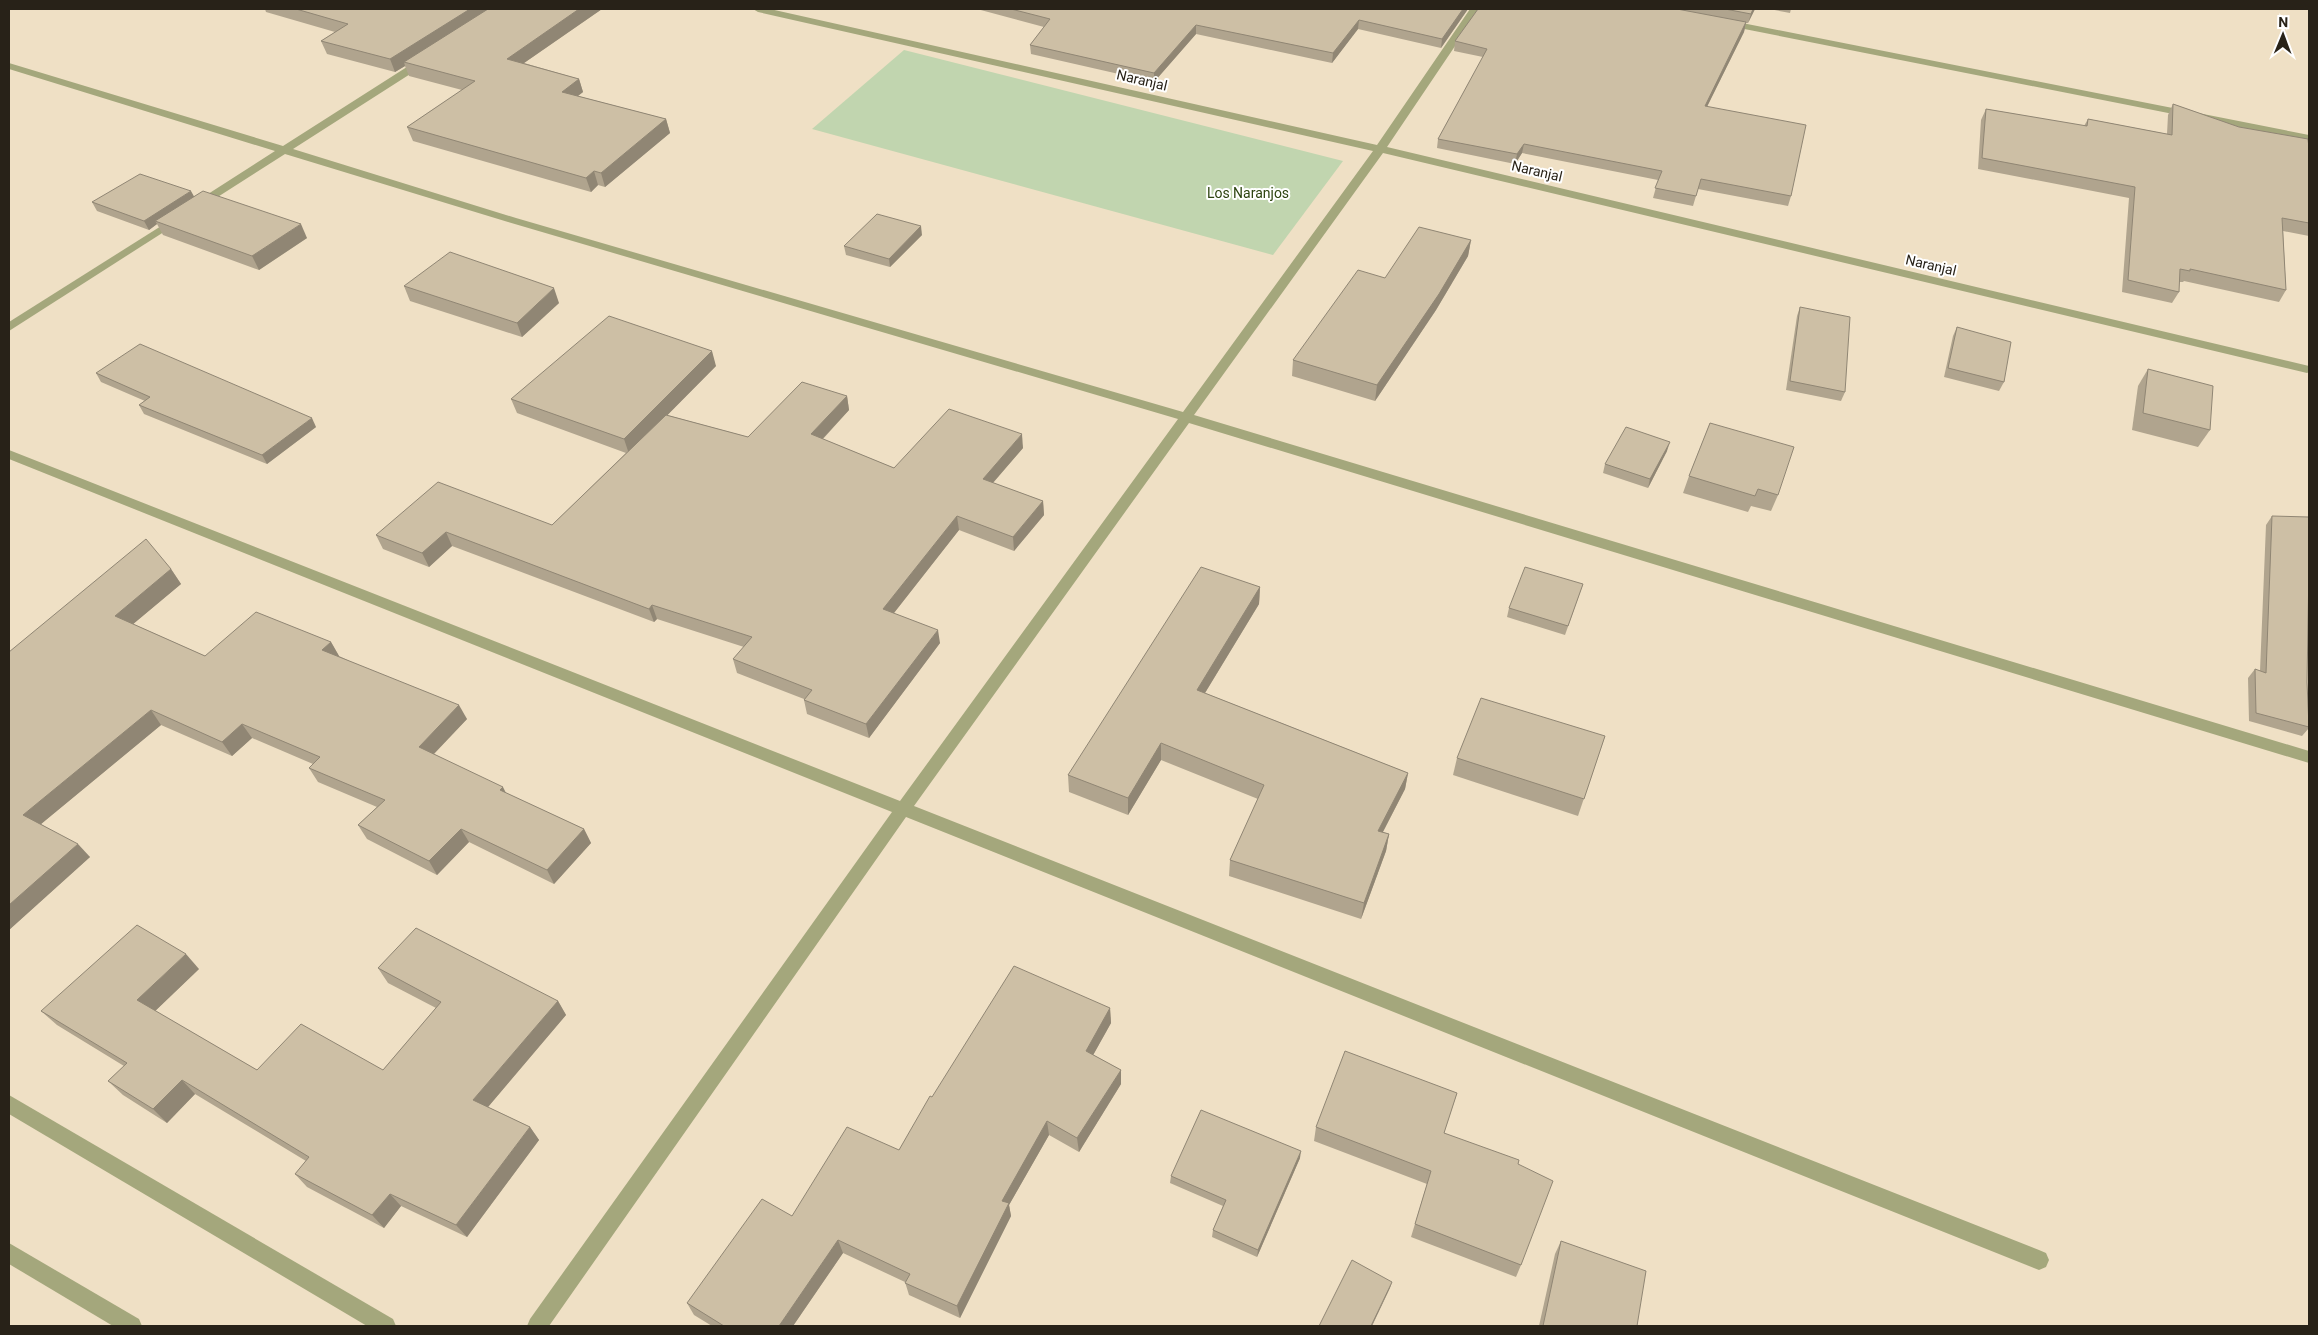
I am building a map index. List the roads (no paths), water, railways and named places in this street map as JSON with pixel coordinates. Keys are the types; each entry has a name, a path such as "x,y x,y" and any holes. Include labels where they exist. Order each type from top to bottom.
{"street":[{"name":"Naranjal","path":"758,9 1380,150 2308,369"},
{"path":"537,1326 903,809 1380,150 1475,9"},
{"path":"1713,20 2309,138"},
{"path":"9,326 431,56"},
{"path":"9,66 512,220 1185,417 2309,757"},
{"path":"9,454 2039,1260"},
{"path":"9,1104 386,1326"},
{"path":"9,1253 132,1326"}],"park label":[{"name":"Los Naranjos","path":"1248,193"}]}
